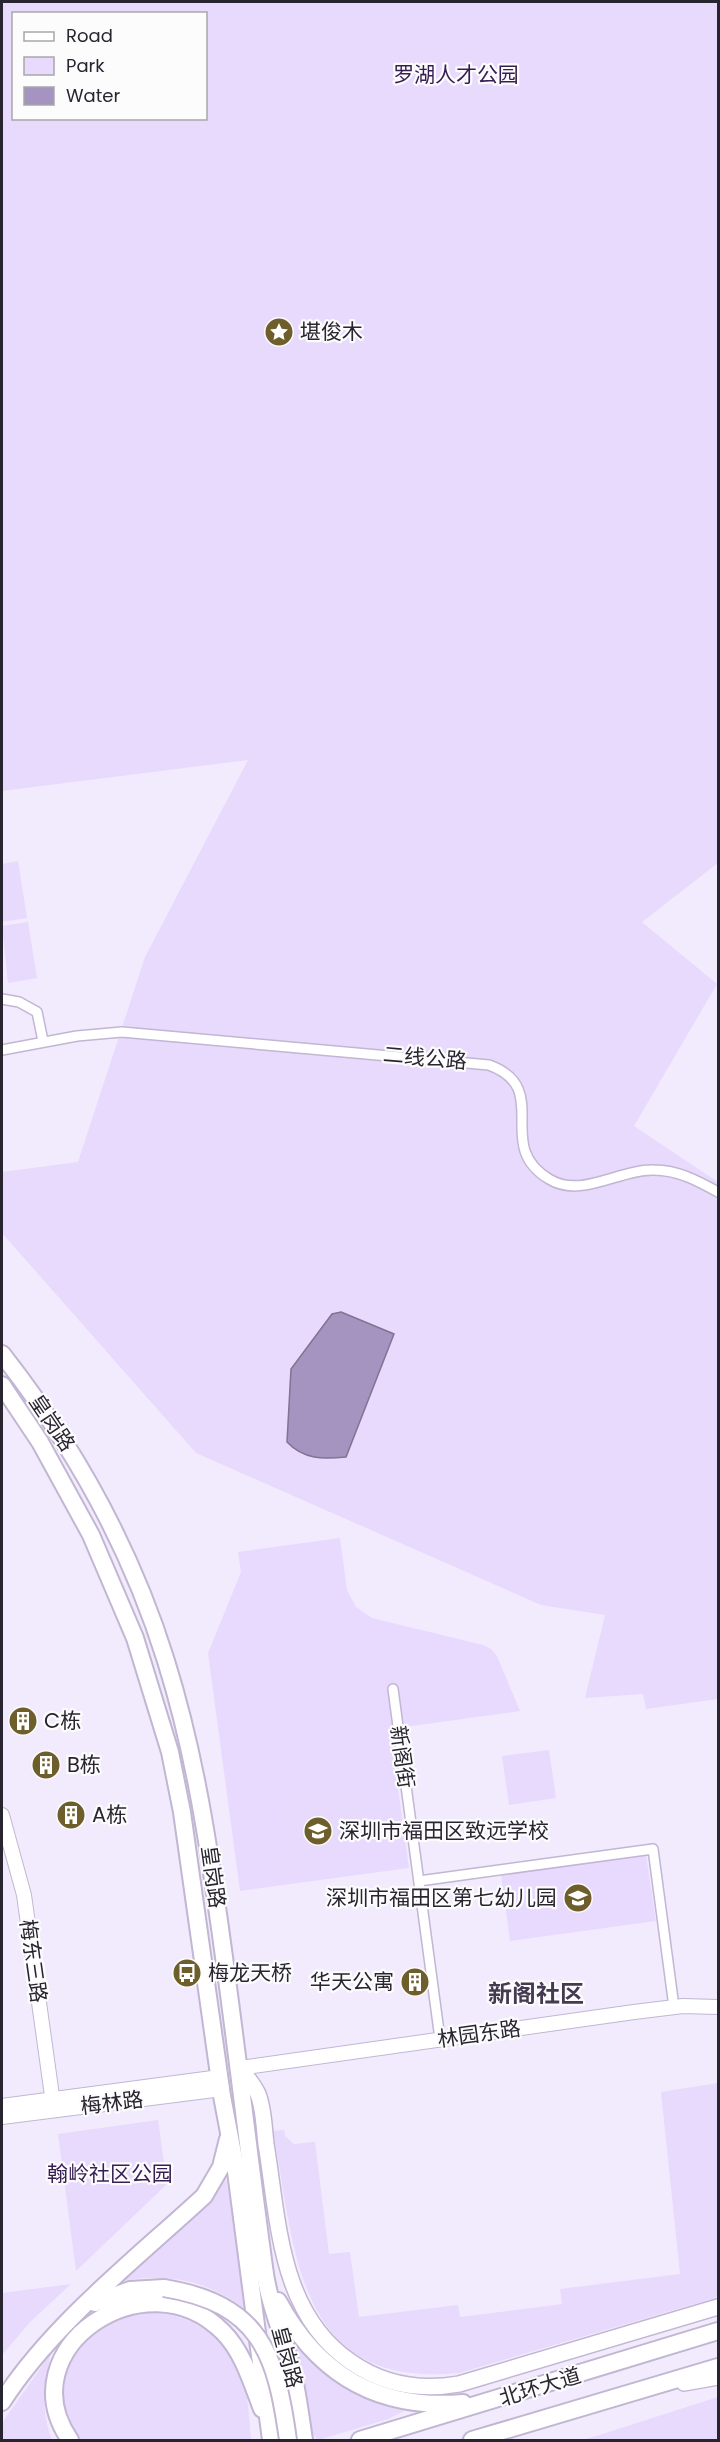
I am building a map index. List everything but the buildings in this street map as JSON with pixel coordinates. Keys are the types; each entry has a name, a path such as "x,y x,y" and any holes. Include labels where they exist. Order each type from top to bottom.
{"highway":[{"name":"皇岗路","path":"2,1354 35,1396 75,1457 114,1528 144,1598 166,1660 201,1799 240,2068 264,2270 298,2397 304,2440"},
{"name":"皇岗路","path":"2,1385 8,1400 40,1442 91,1535 135,1638 153,1690 170,1752 182,1812 229,2129 263,2366 270,2436"},
{"path":"2,2402 35,2356 204,2196 221,2167 229,2129"},
{"path":"264,2270 286,2316 305,2342 317,2356 360,2386 378,2395 421,2403 460,2403 506,2398"},
{"path":"74,2317 111,2296 130,2290 164,2288 213,2301 239,2318 252,2331 273,2362 279,2383 288,2440"},
{"path":"70,2440 56,2404 59,2371 75,2338 88,2325 104,2315 139,2304 178,2307 202,2316 223,2332 244,2364 270,2436"},
{"name":"北环大道","path":"360,2440 506,2398 718,2331"},
{"name":"北环大道","path":"472,2440 718,2367"},
{"path":"497,2440 516,2427"}],"main road":[{"path":"240,2068 259,2100 288,2274 307,2318 323,2339 365,2372 401,2385 441,2387 718,2307"},
{"path":"646,2389 718,2378"}],"street":[{"path":"2,999 19,1002 37,1012 43,1041 2,1050"},
{"name":"二线公路","path":"43,1041 122,1032 489,1065 510,1074 516,1081 522,1105 522,1142 526,1157 548,1179 570,1187 592,1184 623,1173 655,1170 692,1178 718,1192"},
{"name":"新阁街","path":"393,1689 440,2039"},
{"name":"梅东三路","path":"2,1815 24,1895 54,2104"},
{"path":"419,1881 653,1850 674,2007"},
{"name":"林园东路","path":"240,2068 674,2007 718,2007"},
{"name":"梅林路","path":"2,2106 54,2104 221,2083"},
{"name":"梅林路","path":"2,2117 54,2104"}],"shaded area":[{"path":"340,1538 347,1590 356,1607 372,1618 483,1645 491,1649 497,1656 520,1711 390,1729 409,1868 240,1891 208,1653 241,1572 238,1552"},
{"name":"深圳市福田区第七幼儿园","path":"646,1855 656,1921 510,1941 501,1875"}],"green space":[{"name":"罗湖人才公园","path":"2,2 718,2 718,863 642,922 717,984 634,1126 718,1182 718,1699 646,1709 643,1694 585,1698 605,1615 541,1605 196,1453 2,1233 2,1172 78,1162 145,957 248,760 2,791"},
{"path":"18,861 27,918 2,922 2,864"},
{"path":"28,922 37,978 8,983 2,926"},
{"path":"549,1750 556,1798 509,1805 502,1756"},
{"path":"362,1786 369,1836 284,1847 277,1798"},
{"path":"317,1845 321,1871 276,1877 272,1851"},
{"path":"718,2083 718,2297 459,2373 405,2372 364,2359 334,2335 313,2303 299,2265 289,2222 273,2131 284,2130 285,2136 294,2144 315,2142 329,2254 350,2252 359,2317 458,2305 460,2317 562,2304 560,2289 680,2274 661,2092"},
{"name":"翰岭社区公园","path":"158,2120 167,2184 76,2271 58,2134"},
{"path":"225,2172 250,2313 221,2294 190,2282 157,2278 123,2281 187,2220"},
{"path":"71,2284 31,2321 2,2355 2,2293"},
{"path":"148,2312 164,2313 194,2323 207,2330 229,2351 245,2387 251,2440 77,2440 63,2401 66,2370 79,2344 114,2318"},
{"path":"294,2343 305,2356 343,2387 372,2401 404,2411 388,2419 318,2440 304,2409"},
{"path":"51,2353 44,2397 52,2440 2,2440 2,2423"},
{"path":"718,2397 718,2440 583,2440 593,2437"}],"water":[{"path":"341,1312 394,1334 346,1457 314,1457 300,1452 287,1442 291,1369 332,1314"}],"place":[{"name":"堪俊木","path":"279,332"},
{"name":"C栋","path":"23,1721"},
{"name":"B栋","path":"46,1765"},
{"name":"A栋","path":"71,1815"},
{"name":"深圳市福田区致远学校","path":"318,1831"},
{"name":"深圳市福田区第七幼儿园","path":"578,1898"},
{"name":"梅龙天桥","path":"187,1973"},
{"name":"华天公寓","path":"415,1982"}],"district":[{"name":"新阁社区","path":"536,1994"}]}
